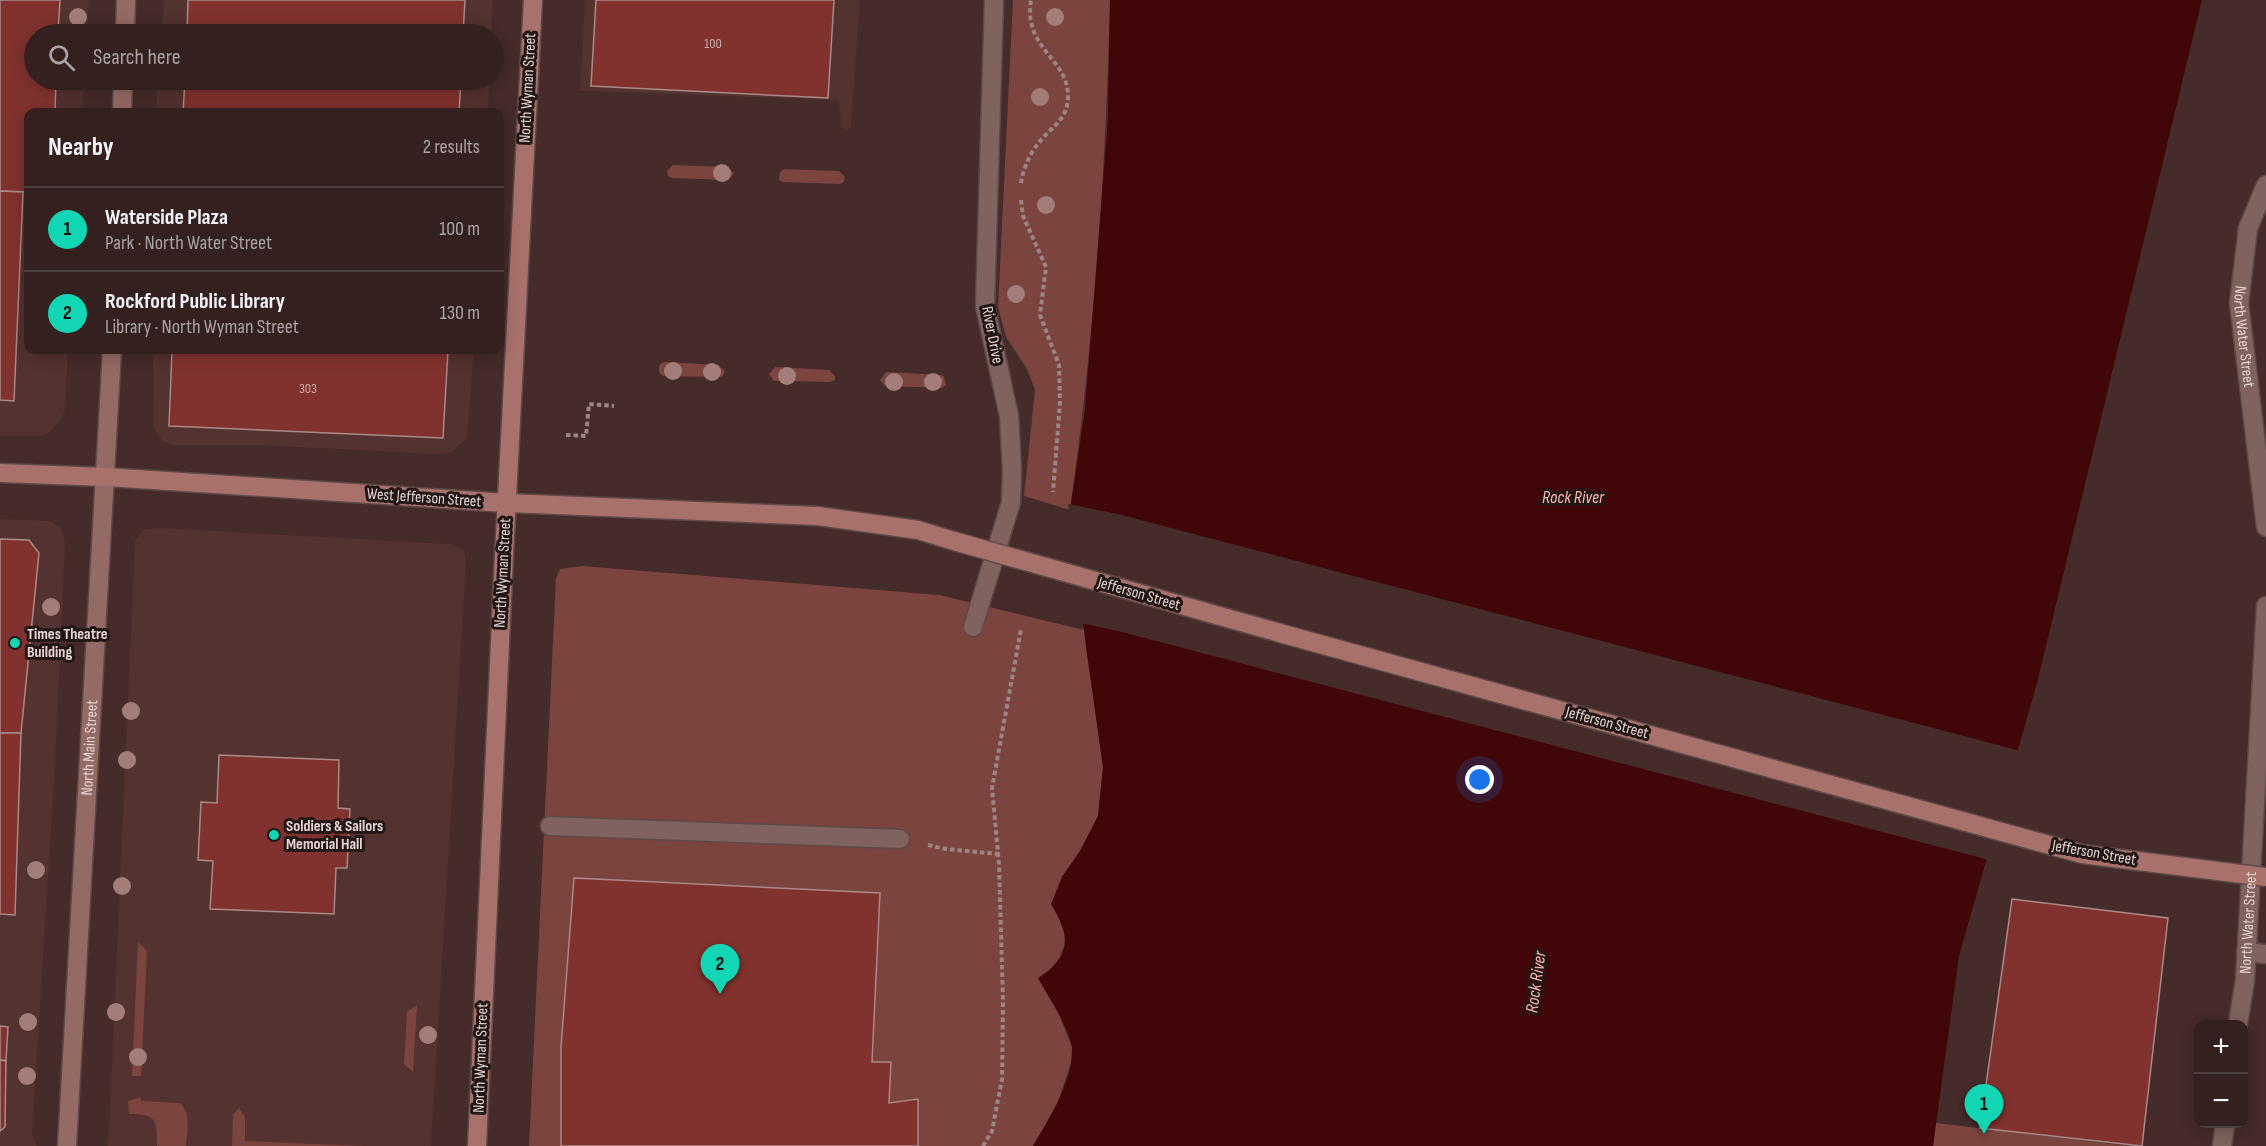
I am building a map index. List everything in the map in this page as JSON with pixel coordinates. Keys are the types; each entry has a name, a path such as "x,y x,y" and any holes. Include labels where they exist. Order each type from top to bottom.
{"main road":[{"name":"North Wyman Street","path":"477,1146 533,0"},
{"name":"West Jefferson Street","path":"0,473 106,477 507,503 818,516 918,530 954,541"},
{"name":"Jefferson Street","path":"954,541 2082,854 2266,877"}],"street":[{"path":"125,24 126,0"},
{"name":"River Drive","path":"973,627 1011,502 1009,416 985,306 994,0"},
{"path":"122,108 123,90"},
{"name":"North Water Street","path":"2266,185 2248,228 2239,303 2266,527"},
{"name":"North Main Street","path":"67,1146 112,354"},
{"name":"North Water Street","path":"2239,1020 2245,980 2266,606"},
{"path":"550,826 900,839"},
{"path":"2246,952 2266,954"},
{"path":"2222,1146 2224,1128"}],"path":[{"path":"1020,186 1023,173 1037,144 1056,127 1065,115 1068,106 1065,80 1034,35 1030,18 1031,0"},
{"path":"1021,194 1023,216 1046,267 1040,315 1059,365 1060,402 1053,492"},
{"path":"566,435 586,436 589,404 614,406"},
{"path":"983,1146 992,1131 1002,1079 1003,1001 999,854 993,788 1021,629"},
{"path":"900,839 946,849 999,854"}],"shaded area":[{"path":"0,0 89,0 88,24 24,24 24,90 83,90 82,108 24,108 24,354 68,354 65,409 61,420 51,431 41,436 0,436"},
{"path":"164,0 493,0 492,24 162,24"},
{"path":"585,0 860,0 851,127 846,130 841,128 839,100 580,91"},
{"path":"1013,0 1110,0 1098,255 1086,383 1070,510 1024,496 1035,390 1027,369 1006,337 998,307"},
{"path":"157,90 489,90 488,108 157,108"},
{"path":"673,165 727,167 734,173 729,180 672,178 668,176 667,171"},
{"path":"784,169 839,171 845,177 844,182 840,184 783,182 779,180 780,172"},
{"path":"153,354 474,354 467,438 451,453 261,445 173,445 162,441 154,428"},
{"path":"664,362 718,365 725,371 723,376 719,377 663,376 659,373 659,365"},
{"path":"775,367 829,370 835,376 835,380 830,382 774,381 769,374"},
{"path":"886,372 940,375 944,376 946,385 942,388 885,386 880,380"},
{"path":"0,519 51,521 62,529 65,544 55,765 32,1134 37,1146 0,1146"},
{"path":"145,529 450,544 464,550 466,563 431,1146 107,1146 135,540"},
{"path":"582,566 939,595 1084,630 1103,767 1098,816 1080,851 1062,877 1060,920 1066,932 1059,958 1049,971 1061,1020 1072,1047 1071,1063 1057,1105 1033,1146 529,1146 556,578 560,569"},
{"path":"138,942 147,951 141,1076 132,1076"},
{"path":"417,1005 413,1072 404,1064 407,1012"},
{"path":"141,1097 141,1101 180,1103 187,1118 186,1146 157,1146 157,1130 154,1120 145,1115 129,1114 128,1101"},
{"path":"239,1108 245,1117 245,1141 364,1146 232,1146 233,1114"},
{"path":"1936,1123 2130,1146 1933,1146"}],"water":[{"name":"Rock River","path":"1110,0 2202,0 2037,683 1959,956 1933,1146 1033,1146 1059,1099 1072,1060 1068,1032 1038,978 1057,962 1065,945 1062,926 1051,904 1062,877 1080,851 1098,816 1103,767 1070,510 1085,410 1108,119"}],"pier":[{"path":"1068,504 1118,514 2021,751 1989,860 1122,632 1080,623"}],"building":[{"path":"0,0 60,0 59,24 24,24 24,90 56,90 55,108 24,108 24,192 0,191"},
{"path":"188,0 465,0 464,24 187,24"},
{"path":"596,0 834,0 828,98 591,86"},
{"path":"184,90 460,90 459,108 183,108"},
{"path":"0,191 23,192 14,401 0,400"},
{"path":"172,354 448,354 443,438 169,426"},
{"name":"Times Theatre Building","path":"0,539 29,540 39,553 21,733 0,733"},
{"path":"0,733 21,733 15,915 0,914"},
{"name":"Soldiers & Sailors Memorial Hall","path":"219,755 339,760 338,808 350,809 347,868 336,868 334,914 210,909 213,861 198,860 201,802 217,803"},
{"path":"574,878 880,893 872,1062 891,1062 889,1103 918,1099 918,1146 561,1146 561,1047"},
{"path":"2012,899 2168,918 2142,1146 1980,1128"},
{"path":"0,1026 8,1027 6,1061 0,1060"},
{"path":"0,1060 6,1061 5,1127 0,1131"}],"place":[{"name":"Times Theatre Building","path":"15,643"},
{"name":"Soldiers & Sailors Memorial Hall","path":"274,835"},
{"name":"Rockford Public Library","path":"720,994"},
{"name":"Waterside Plaza","path":"1984,1134"}]}
